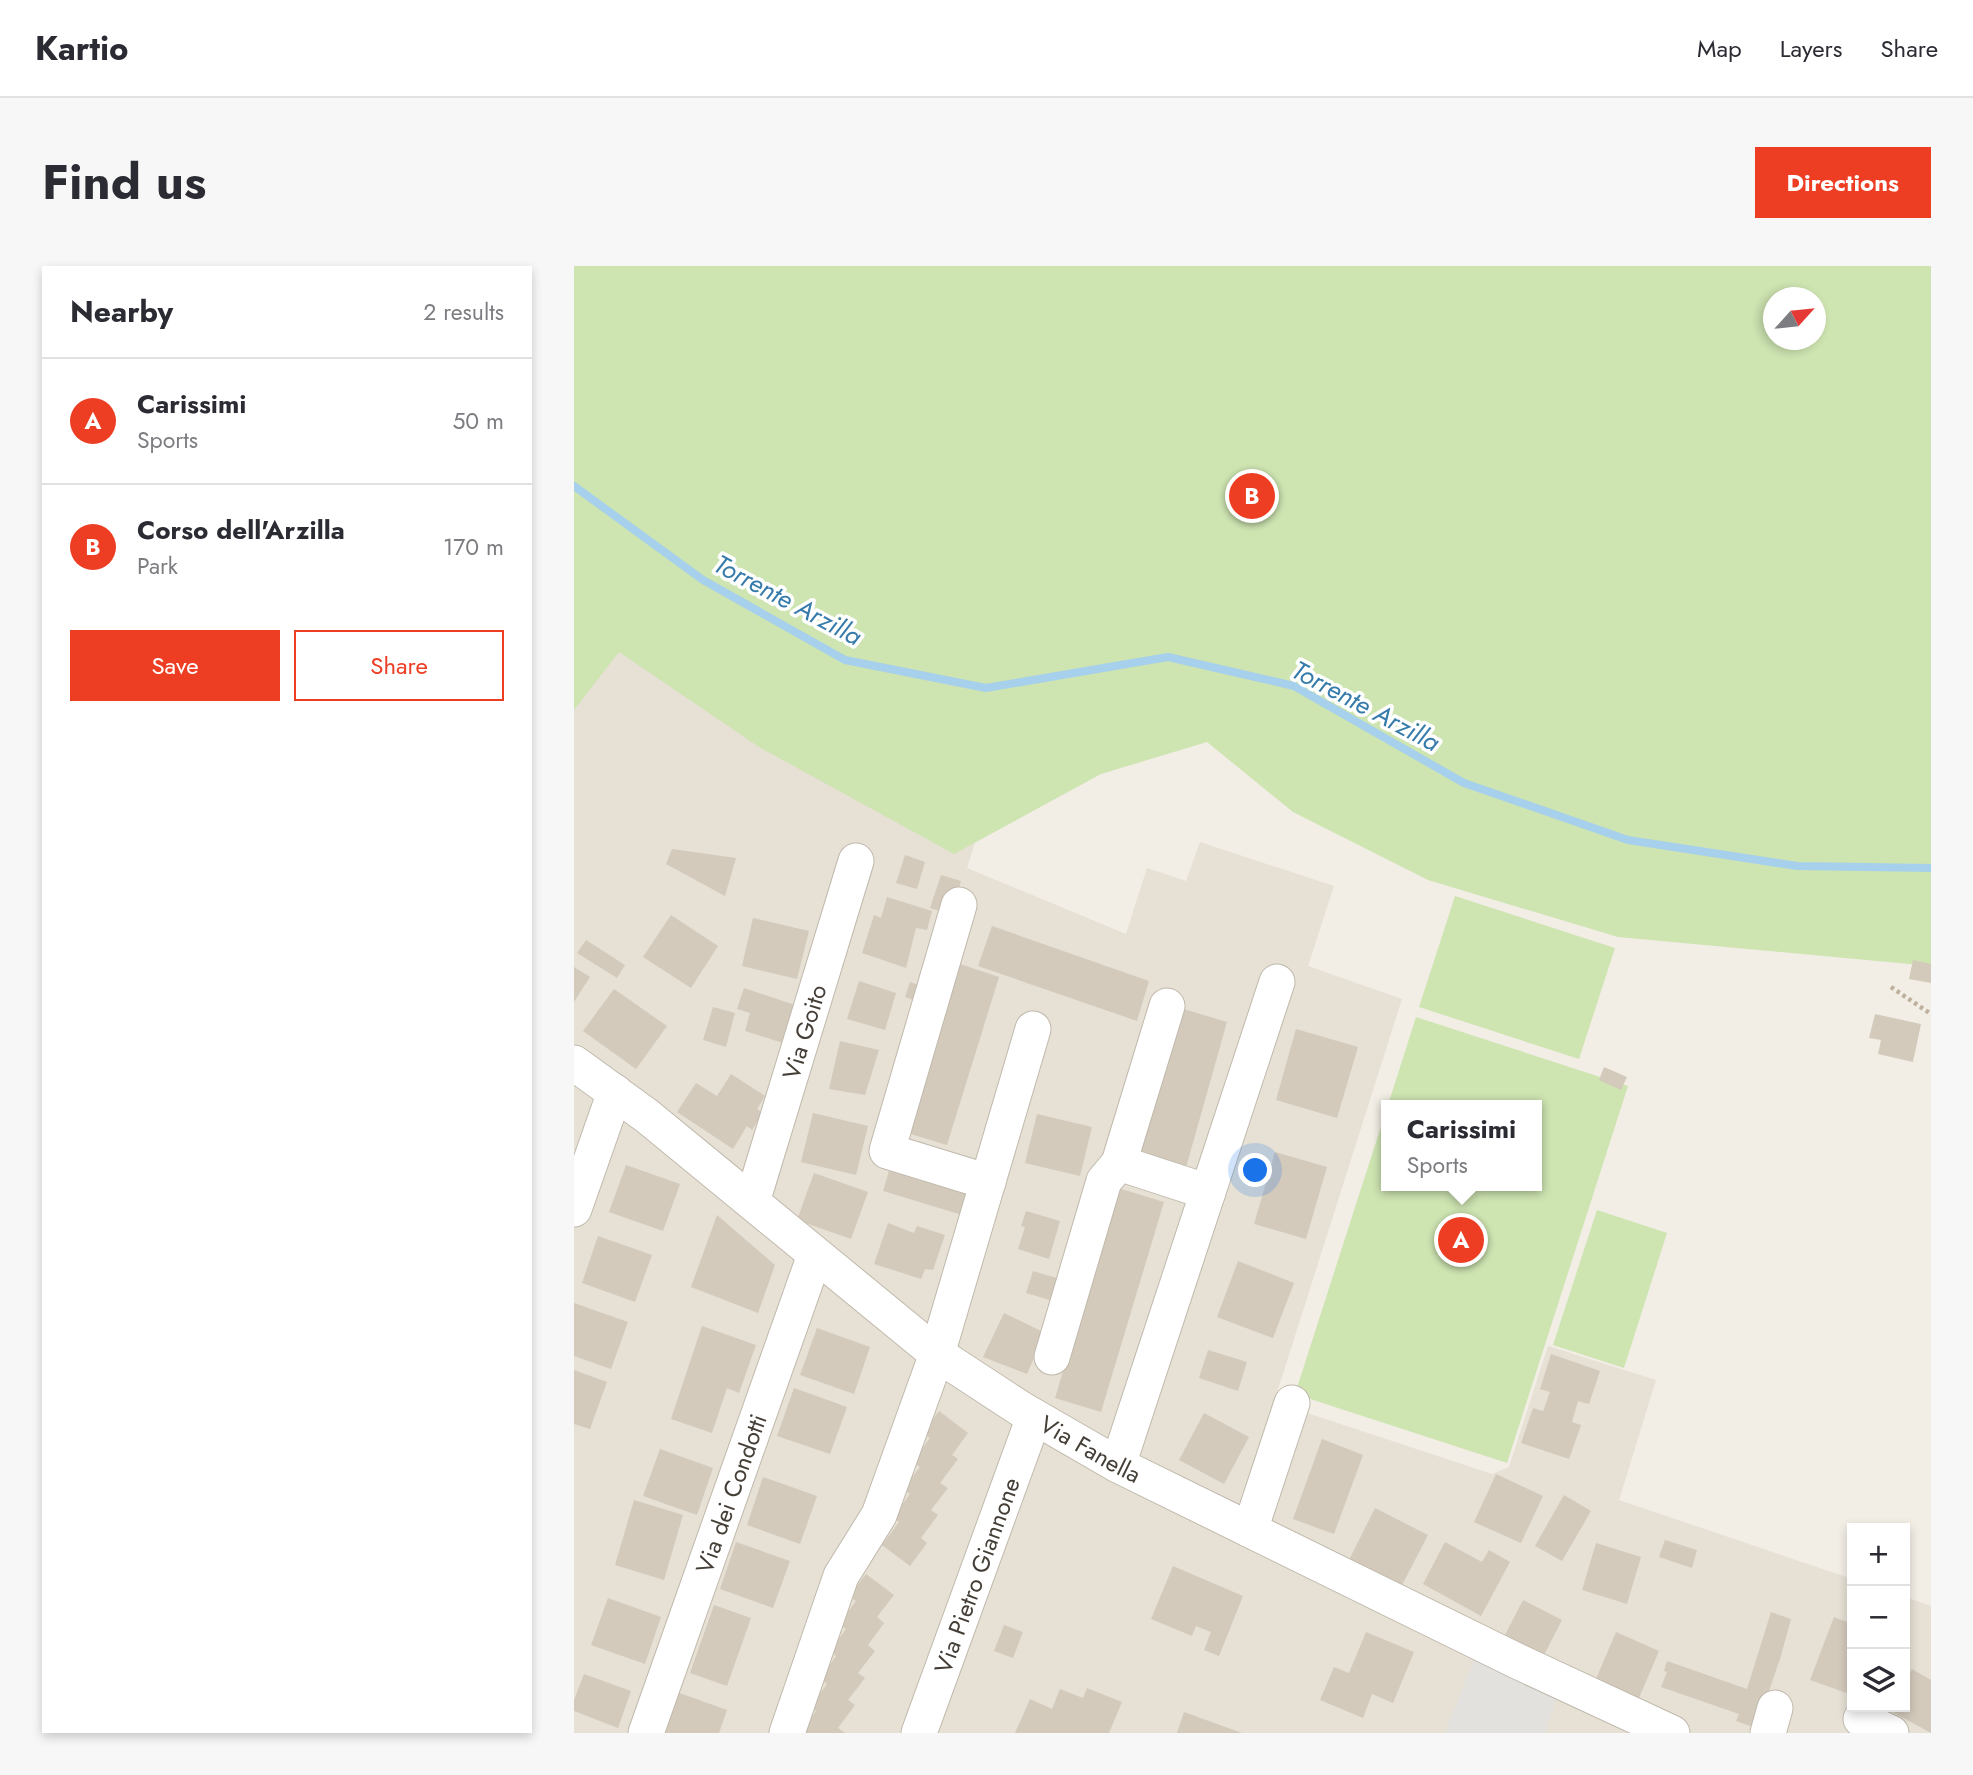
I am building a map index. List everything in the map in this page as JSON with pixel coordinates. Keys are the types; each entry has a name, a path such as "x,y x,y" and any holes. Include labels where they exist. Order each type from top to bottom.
{"street":[{"name":"Via Goito","path":"752,1202 856,861"},
{"path":"959,905 887,1151 988,1182"},
{"path":"1118,1465 1277,982"},
{"path":"1052,1357 1104,1181 1119,1163 1167,1006"},
{"path":"788,1733 841,1576 879,1515 937,1354 1033,1029"},
{"name":"Via Fanella","path":"574,1063 647,1116 937,1354 1034,1417 1118,1465 1517,1661 1672,1733"},
{"path":"574,1209 615,1092"},
{"path":"1119,1163 1208,1192"},
{"name":"Via dei Condotti","path":"646,1733 815,1255"},
{"path":"1250,1530 1292,1404"},
{"name":"Via Pietro Giannone","path":"919,1733 1034,1417"}],"path":[{"path":"1891,987 1931,1014"}],"shaded area":[{"path":"614,639 986,808 967,868 1126,934 1147,868 1186,881 1200,842 1334,886 1308,966 1402,999 1274,1402 1492,1474 1509,1467 1548,1346 1656,1380 1619,1500 1847,1577 1847,1712 1910,1712 1910,1599 1931,1606 1931,1733 574,1733 574,689"},
{"path":"1476,1656 1557,1696 1545,1733 1445,1733"}],"green space":[{"path":"574,266 1931,266 1931,966 1618,937 1428,880 1293,812 1207,742 1101,774 954,854 759,747 619,652 574,710"},
{"path":"1455,896 1615,948 1579,1059 1419,1007"},
{"path":"1416,1017 1628,1086 1507,1463 1295,1394 1381,1127 1381,1191 1542,1191 1542,1100 1390,1100"},
{"path":"1597,1210 1667,1233 1624,1368 1553,1345"}],"building":[{"path":"672,849 736,858 725,896 666,864"},
{"path":"905,855 925,862 917,889 896,883"},
{"path":"941,875 961,881 951,914 930,908"},
{"path":"887,897 932,911 927,930 916,928 906,968 862,953 874,915 881,918"},
{"path":"671,915 718,946 691,988 643,957"},
{"path":"753,918 809,931 797,979 742,966"},
{"path":"992,926 1149,981 1137,1021 978,966"},
{"path":"586,940 625,965 617,978 577,953"},
{"path":"1913,960 1931,964 1931,983 1909,979"},
{"path":"957,963 999,977 947,1145 904,1132"},
{"path":"574,967 590,977 574,1002"},
{"path":"859,981 896,993 885,1030 847,1019"},
{"path":"910,982 930,989 925,1004 905,997"},
{"path":"744,988 795,1005 783,1043 745,1031 750,1013 737,1009"},
{"path":"614,989 667,1026 636,1069 583,1031"},
{"path":"713,1007 735,1013 726,1047 703,1040"},
{"path":"1177,1007 1227,1022 1185,1171 1134,1156"},
{"path":"1875,1014 1921,1024 1913,1062 1878,1054 1881,1040 1869,1038"},
{"path":"1296,1029 1358,1047 1337,1118 1276,1100"},
{"path":"840,1041 879,1050 865,1095 829,1089"},
{"path":"1604,1067 1627,1077 1621,1090 1599,1080"},
{"path":"731,1074 765,1096 757,1109 763,1113 752,1130 747,1126 733,1149 677,1112 696,1083 717,1096"},
{"path":"813,1113 868,1126 856,1175 801,1162"},
{"path":"1037,1114 1092,1127 1080,1176 1025,1163"},
{"path":"1275,1152 1327,1167 1306,1239 1254,1224"},
{"path":"626,1165 680,1184 663,1231 609,1212"},
{"path":"889,1171 968,1195 962,1215 883,1191"},
{"path":"814,1173 868,1192 851,1239 797,1220"},
{"path":"1118,1188 1164,1202 1101,1412 1055,1398"},
{"path":"1026,1211 1060,1221 1049,1259 1018,1249 1025,1227 1021,1226"},
{"path":"717,1215 775,1265 758,1313 691,1287"},
{"path":"888,1223 914,1233 917,1226 945,1235 933,1270 925,1269 921,1279 874,1264"},
{"path":"598,1236 652,1255 635,1302 582,1283"},
{"path":"1238,1261 1294,1283 1273,1338 1217,1317"},
{"path":"1033,1271 1067,1281 1060,1303 1026,1293"},
{"path":"574,1303 628,1322 611,1369 574,1356"},
{"path":"1004,1313 1045,1333 1027,1374 983,1357"},
{"path":"702,1326 756,1345 739,1393 727,1388 712,1433 671,1419"},
{"path":"817,1328 870,1347 854,1394 800,1375"},
{"path":"1208,1350 1247,1362 1238,1391 1199,1378"},
{"path":"1551,1354 1600,1371 1589,1404 1578,1401 1572,1422 1581,1425 1569,1459 1521,1443 1533,1408 1543,1411 1550,1392 1540,1389"},
{"path":"574,1370 607,1382 590,1429 574,1424"},
{"path":"794,1388 847,1407 830,1454 777,1436"},
{"path":"939,1411 968,1433 952,1455 958,1459 940,1483 948,1488 931,1510 938,1515 921,1538 927,1543 910,1566 882,1545 899,1522 893,1517 910,1494 903,1489 920,1467 912,1462 930,1438 923,1433"},
{"path":"1204,1413 1249,1437 1224,1484 1179,1460"},
{"path":"1322,1439 1363,1455 1334,1534 1293,1519"},
{"path":"660,1449 713,1468 697,1515 643,1496"},
{"path":"1496,1474 1543,1496 1521,1543 1474,1522"},
{"path":"763,1477 817,1496 800,1544 747,1525"},
{"path":"1564,1495 1591,1511 1562,1561 1535,1546"},
{"path":"634,1500 683,1515 664,1580 615,1565"},
{"path":"1375,1508 1428,1535 1400,1589 1348,1562"},
{"path":"1665,1540 1697,1550 1692,1568 1659,1557"},
{"path":"736,1542 790,1561 773,1608 720,1589"},
{"path":"1445,1542 1482,1562 1489,1550 1510,1562 1481,1616 1423,1584"},
{"path":"1596,1543 1641,1557 1627,1604 1582,1590"},
{"path":"1173,1566 1243,1596 1219,1656 1204,1650 1211,1632 1196,1626 1192,1636 1151,1619"},
{"path":"866,1574 894,1595 877,1617 884,1623 868,1645 875,1651 858,1673 865,1678 848,1700 855,1705 838,1728 845,1733 800,1733 816,1711 810,1707 827,1684 820,1679 836,1656 830,1651 846,1629 839,1624 856,1601 849,1596"},
{"path":"608,1598 661,1617 645,1664 591,1645"},
{"path":"1523,1600 1562,1620 1544,1655 1505,1635"},
{"path":"714,1605 751,1618 727,1686 690,1673"},
{"path":"1771,1612 1791,1619 1756,1728 1736,1721 1739,1714 1661,1687 1667,1672 1664,1671 1667,1661 1747,1689"},
{"path":"1834,1617 1847,1622 1847,1693 1810,1680"},
{"path":"1004,1625 1023,1632 1013,1658 994,1651"},
{"path":"1366,1632 1414,1652 1393,1703 1372,1694 1363,1718 1320,1700 1334,1667 1349,1673"},
{"path":"1616,1632 1659,1651 1636,1705 1593,1686"},
{"path":"1912,1669 1931,1680 1931,1733 1893,1712 1910,1712"},
{"path":"584,1674 631,1691 618,1728 574,1711 574,1700"},
{"path":"1087,1688 1122,1702 1109,1733 1015,1733 1030,1699 1052,1709 1060,1689 1083,1698"},
{"path":"674,1691 727,1710 719,1733 659,1733"},
{"path":"1184,1712 1242,1733 1177,1733"}],"waterway":[{"name":"Torrente Arzilla","path":"574,486 703,580 845,660 986,688 1168,657 1294,686 1464,783 1628,840 1797,866 1931,868"}],"place":[{"name":"Corso dell'Arzilla","path":"1252,496"},
{"name":"Carissimi","path":"1461,1240"}]}
